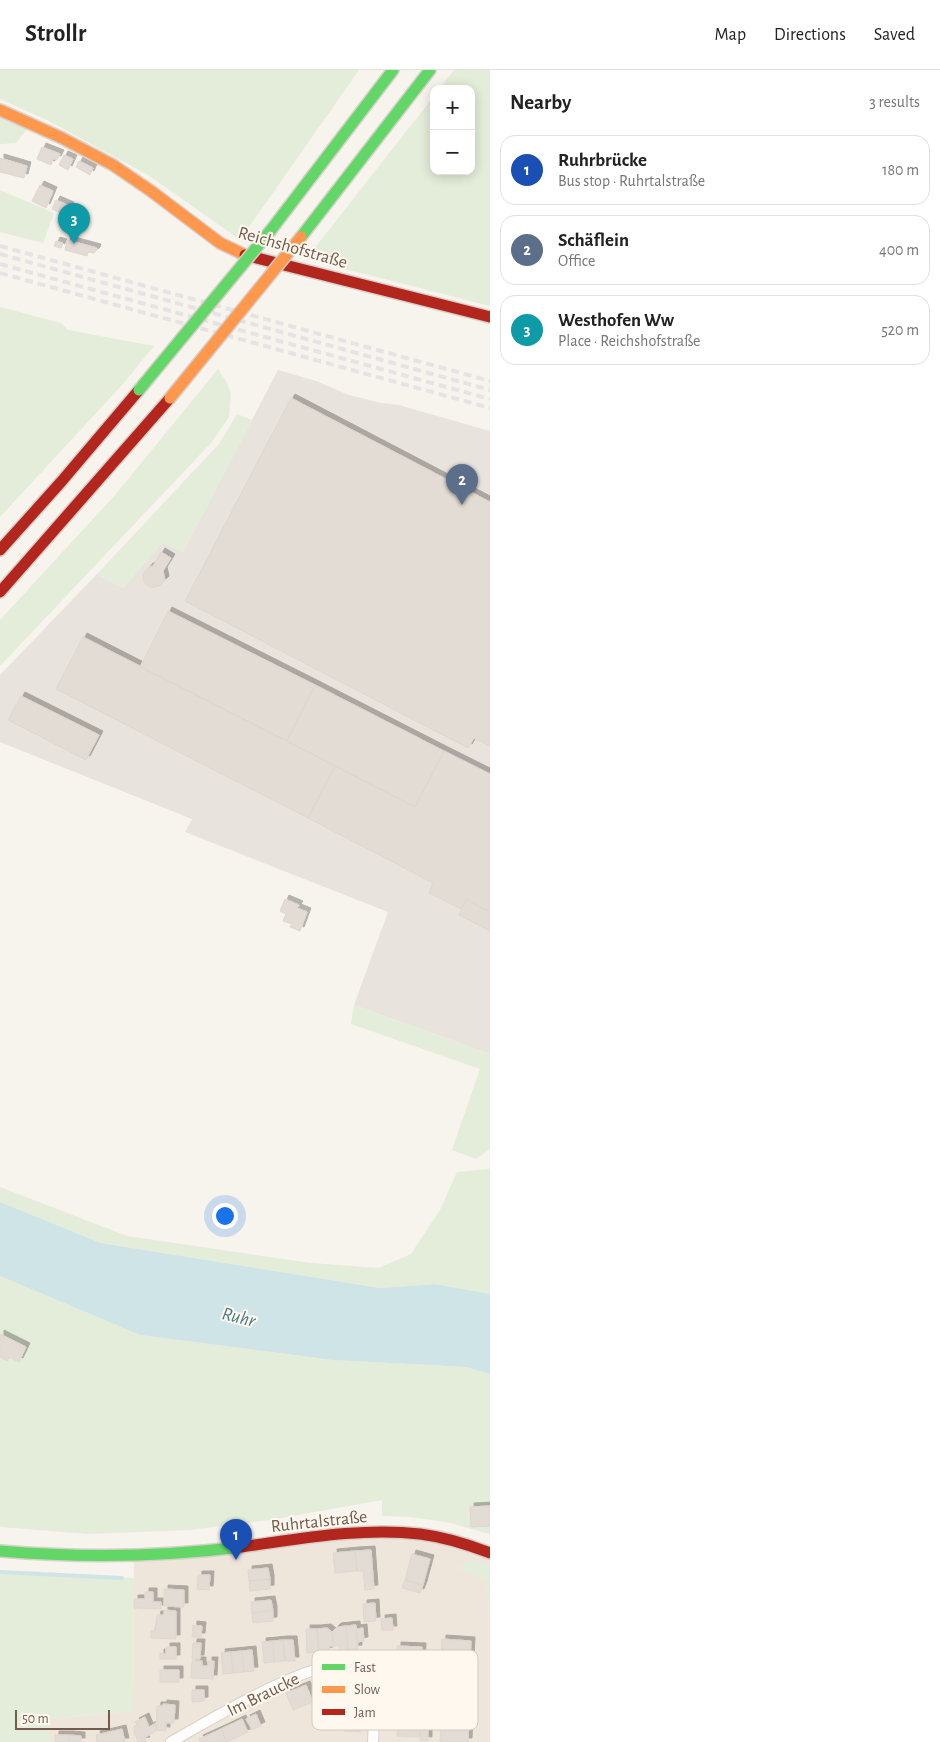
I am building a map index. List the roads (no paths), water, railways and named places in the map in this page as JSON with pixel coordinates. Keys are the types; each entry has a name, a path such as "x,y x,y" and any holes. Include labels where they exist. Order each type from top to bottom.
{"main road":[{"path":"0,550 139,390 271,230 394,70"},
{"path":"0,592 170,398 300,237 430,70"},
{"name":"Reichshofstraße","path":"0,110 62,138 113,165 220,243 246,255 490,317"},
{"name":"Ruhrtalstraße","path":"0,1551 81,1555 151,1555 188,1553 347,1534 382,1532 433,1536 490,1553"}],"street":[{"name":"Im Braucke","path":"171,1742 258,1692 312,1671"}],"water":[{"name":"Ruhr","path":"0,1202 101,1243 380,1288 435,1284 490,1294 490,1374 466,1367 332,1360 140,1335 0,1276"}],"waterway":[{"path":"0,1572 122,1578"}],"railway":[{"path":"0,246 490,381"},
{"path":"0,254 490,390"},
{"path":"0,264 490,399"},
{"path":"0,273 490,408"}],"place":[{"name":"Westhofen Ww","path":"74,244"},
{"name":"Schäflein","path":"462,505"},
{"name":"Ruhrbrücke","path":"236,1560"}]}
